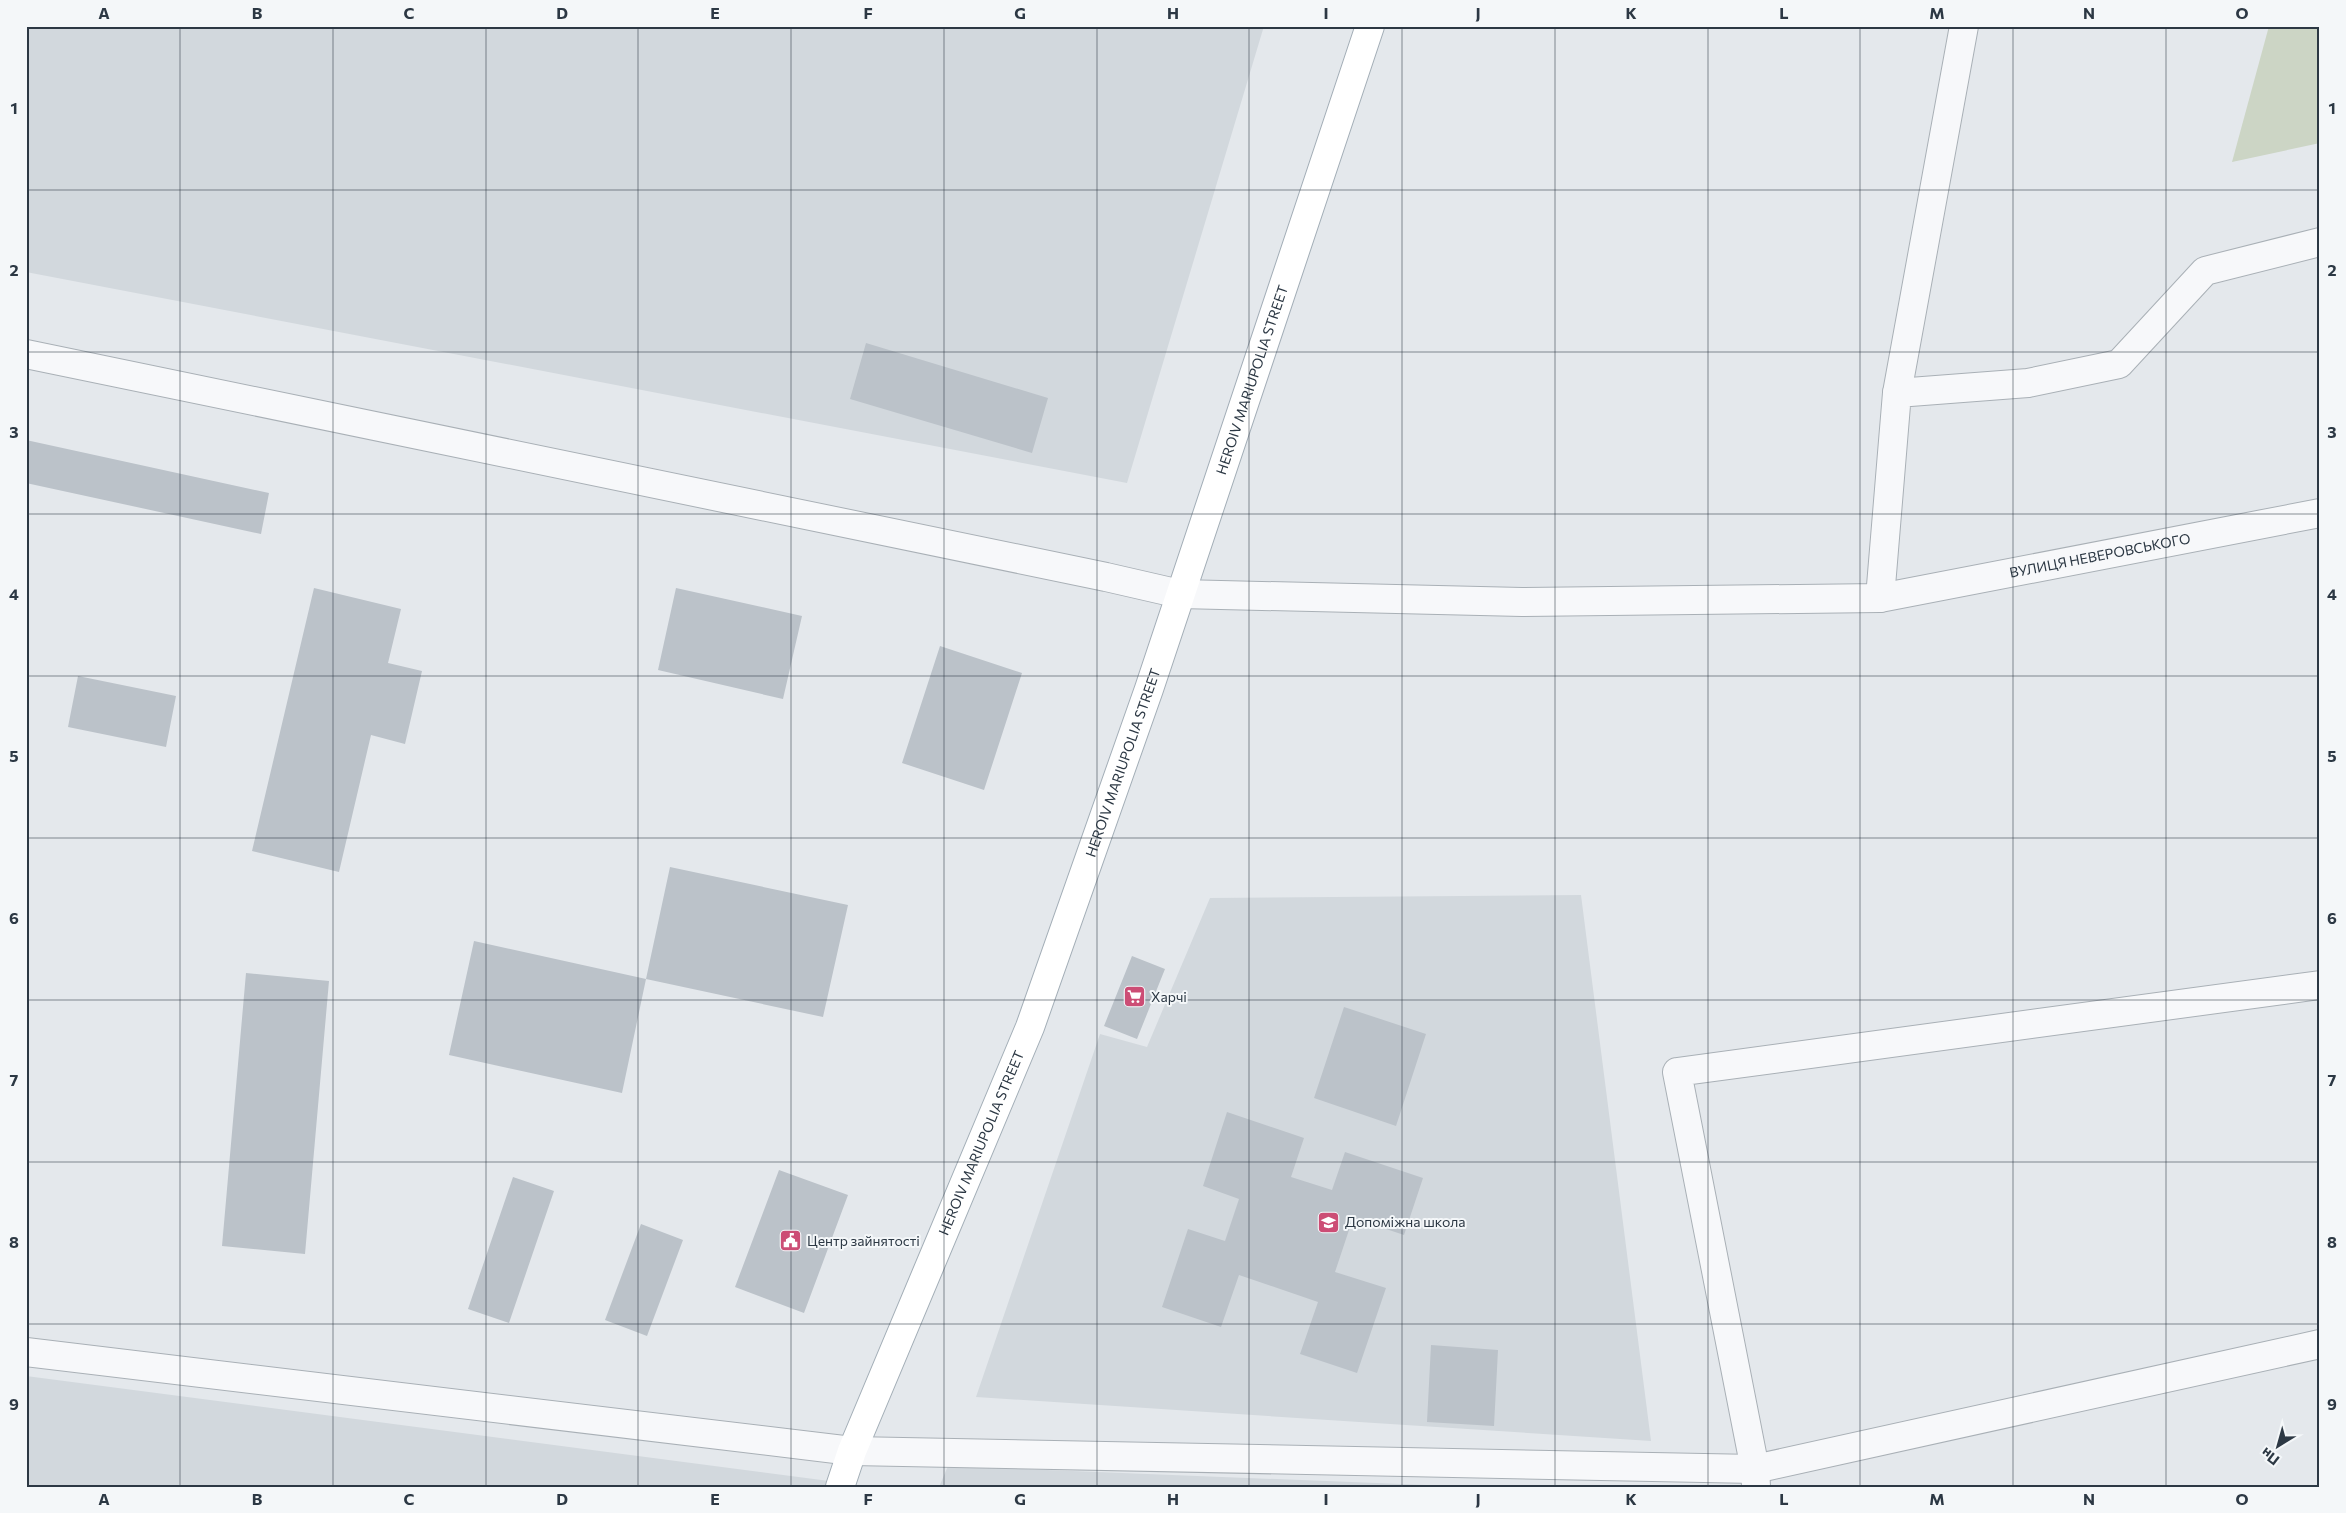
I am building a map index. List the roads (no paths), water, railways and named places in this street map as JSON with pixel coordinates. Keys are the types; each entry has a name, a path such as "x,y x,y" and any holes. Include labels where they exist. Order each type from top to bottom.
{"main road":[{"name":"HEROIV MARIUPOLIA STREET","path":"840,1487 852,1451 1030,1027 1149,689 1370,26"}],"street":[{"path":"1880,598 1897,393 1964,26"},
{"path":"1897,393 2028,383 2119,364 2205,271 2320,242"},
{"name":"ВУЛИЦЯ НЕВЕРОВСЬКОГО","path":"26,354 1106,577 1180,594 1522,602 1880,598 2320,514"},
{"path":"1756,1478 1677,1072 2320,985"},
{"path":"26,1352 852,1451 1756,1478 2320,1344"}],"place":[{"name":"Харчі","path":"1135,997"},
{"name":"Допомiжна школа","path":"1329,1222"},
{"name":"Центр зайнятості","path":"791,1241"}]}
